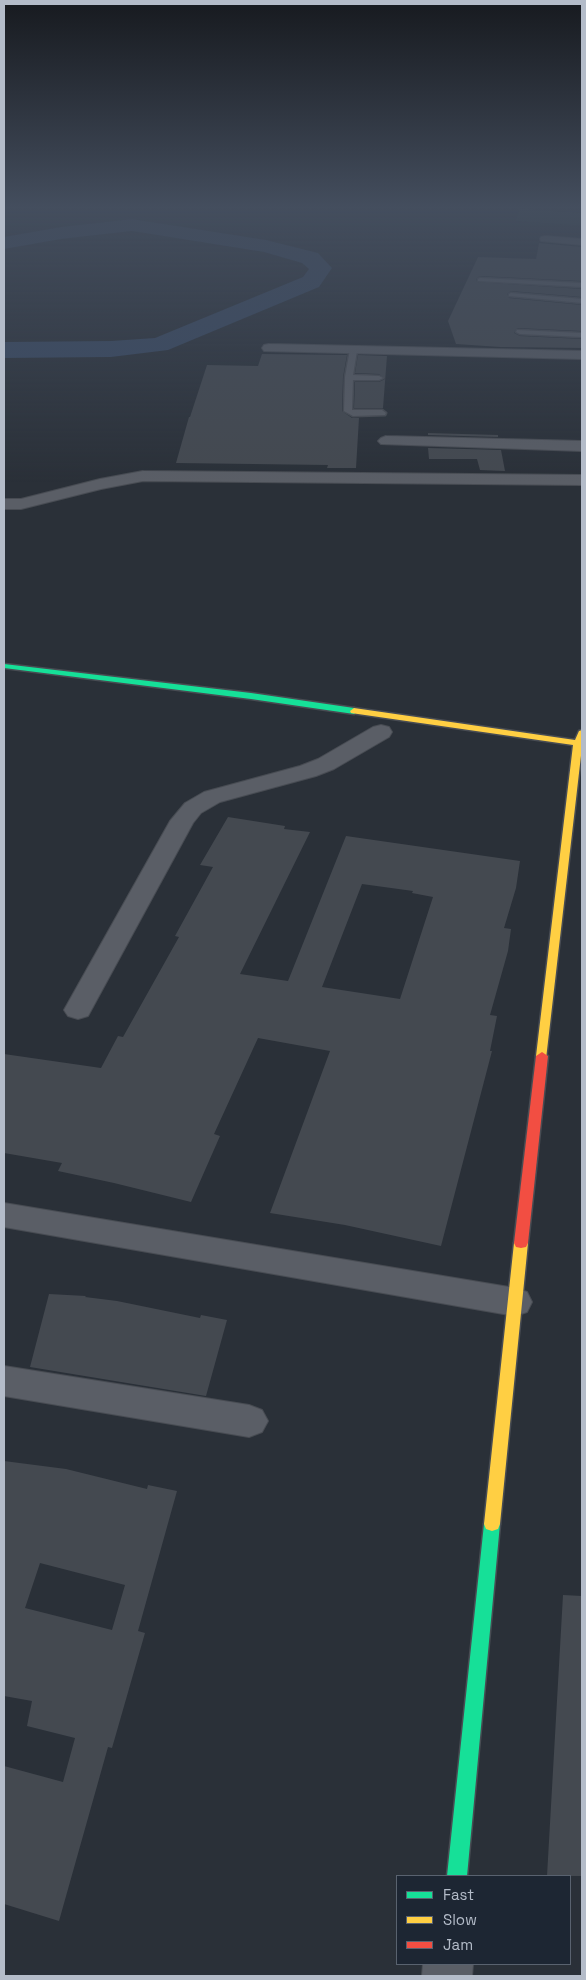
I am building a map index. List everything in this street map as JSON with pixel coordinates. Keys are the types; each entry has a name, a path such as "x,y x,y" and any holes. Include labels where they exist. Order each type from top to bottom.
{"street":[{"path":"270,348 582,355"},
{"path":"386,442 582,446"},
{"path":"4,504 21,504 100,484 143,476 582,480"},
{"path":"4,666 251,696 581,740 575,760 515,1302 457,1875"},
{"path":"78,1010 182,821 194,808 212,797 308,771 326,764 377,731"},
{"path":"4,1215 515,1302"},
{"path":"4,1380 249,1421"}],"lane":[{"path":"551,298 582,301"},
{"path":"520,332 582,335"},
{"path":"353,351 349,377 348,411 353,413 382,413"},
{"path":"349,377 379,378"}],"building":[{"path":"459,298 513,298 582,305 582,331 517,328 514,333 520,336 582,339 582,348 500,347 456,344 448,321"},
{"path":"262,354 347,355 343,377 342,411 352,418 359,418 356,468 327,468 328,465 176,463 207,365 258,366"},
{"path":"358,355 387,356 383,408 354,408 355,382 379,382 385,379 379,374 355,373"},
{"path":"428,433 498,435 498,437 428,435"},
{"path":"428,448 501,450 505,471 480,470 477,459 429,459"},
{"path":"228,817 285,826 284,829 310,832 240,974 288,981 346,836 520,861 516,888 504,928 511,929 508,951 490,1015 497,1016 490,1051 492,1051 441,1246 345,1225 270,1213 330,1051 258,1038 214,1134 220,1136 191,1202 58,1171 62,1163 4,1153 4,1054 101,1068 118,1036 123,1037 179,937 175,936 213,867 200,865","holes":["362,884 413,891 412,893 433,897 400,999 322,987"]},
{"path":"49,1294 86,1296 200,1318 201,1315 227,1320 206,1396 30,1367"},
{"path":"4,1461 66,1469 147,1489 148,1485 177,1491 138,1631 145,1633 112,1748 108,1747 59,1921 4,1904 4,1766 63,1782 75,1738 27,1726 32,1701 4,1696","holes":["40,1563 125,1585 112,1630 25,1608"]},
{"path":"563,1595 582,1596 582,1876 547,1875"}],"waterway":[{"path":"4,350 111,349 159,345 271,298"}],"traffic: fast":[{"path":"4,666 251,696 354,711"},
{"path":"457,1875 492,1524"}],"traffic: slow":[{"path":"354,711 582,744"},
{"path":"542,1056 578,743 582,733"},
{"path":"492,1524 521,1243"}],"traffic: jam":[{"path":"521,1243 542,1056"}]}
